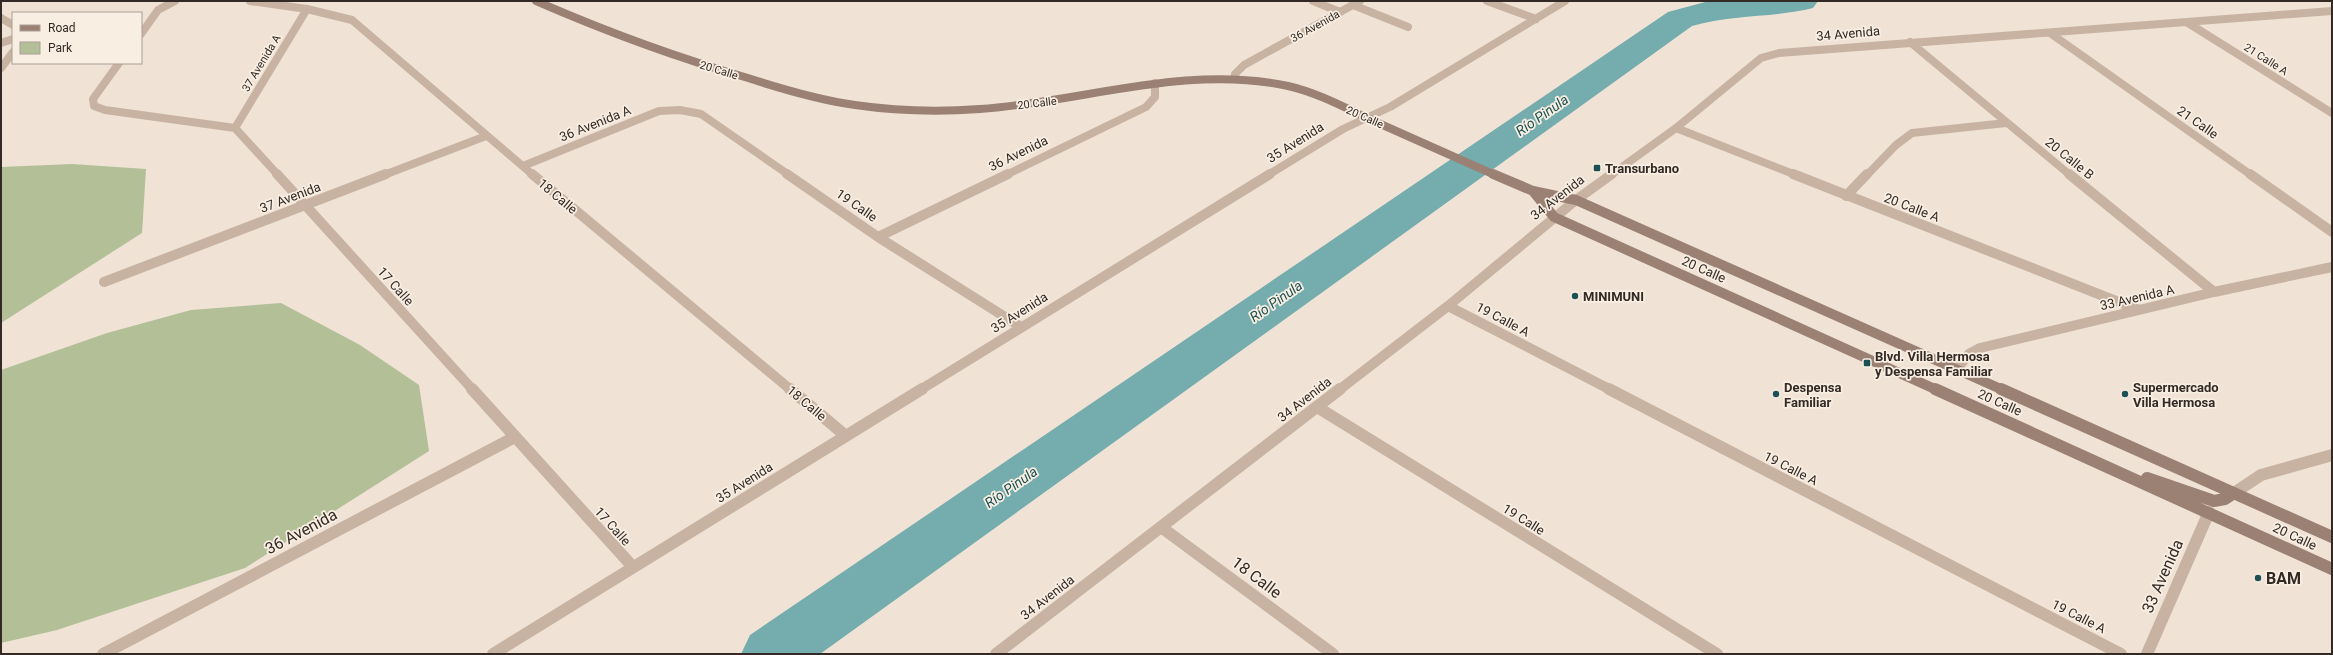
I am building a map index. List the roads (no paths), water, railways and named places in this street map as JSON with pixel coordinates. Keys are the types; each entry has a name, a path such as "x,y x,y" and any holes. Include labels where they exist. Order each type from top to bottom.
{"main road":[{"name":"20 Calle","path":"536,1 602,30 694,63 780,88 854,106 936,110 980,109 1034,104 1155,83 1202,79 1234,79 1290,86 1533,191 1576,200 2332,537"},
{"name":"20 Calle","path":"1533,191 1554,217 2092,459 2332,569"},
{"path":"2092,459 2214,500 2225,499 2234,493"}],"street":[{"path":"142,33 158,10 176,1"},
{"name":"18 Calle","path":"250,1 307,9 352,20 486,136 846,436"},
{"path":"1313,1 1340,12"},
{"path":"1487,1 1536,19"},
{"name":"35 Avenida","path":"493,654 1337,133 1390,107 1565,1"},
{"path":"1356,3 1408,27"},
{"name":"36 Avenida","path":"1234,79 1235,74 1244,65 1356,3"},
{"name":"37 Avenida A","path":"235,128 307,9"},
{"name":"34 Avenida","path":"996,654 1448,306 1554,217 1676,128 1761,58 1779,53 1910,42 2188,24 2332,11"},
{"path":"2318,13 2332,20"},
{"path":"1,18 12,24"},
{"name":"21 Calle A","path":"2188,24 2332,113"},
{"name":"21 Calle","path":"2050,33 2332,232"},
{"path":"1,43 12,39"},
{"name":"20 Calle B","path":"1910,42 2006,123 2214,292"},
{"path":"1,68 12,53"},
{"path":"118,64 93,99 94,106 105,110 235,128"},
{"name":"36 Avenida","path":"878,237 1146,107 1154,100 1156,93 1155,83"},
{"name":"19 Calle","path":"678,109 701,114 878,237 1021,327"},
{"name":"36 Avenida A","path":"523,166 659,111 678,109"},
{"path":"1846,196 1896,145 1912,133 2006,123"},
{"name":"17 Calle","path":"235,128 633,567"},
{"name":"20 Calle A","path":"1676,128 2138,310"},
{"name":"37 Avenida","path":"104,282 486,136"},
{"name":"33 Avenida A","path":"1956,369 1969,354 1980,348 2214,292 2332,267"},
{"name":"19 Calle A","path":"1448,306 2121,654"},
{"name":"19 Calle","path":"1317,407 1717,654"},
{"name":"36 Avenida","path":"103,654 514,437"},
{"path":"2234,493 2261,475 2332,455"},
{"name":"33 Avenida","path":"2147,654 2209,512"},
{"name":"18 Calle","path":"1161,527 1333,654"}],"waterway":[{"name":"Río Pinula","path":"772,654 1680,19 1725,8 1801,1"}],"place":[{"name":"Transurbano","path":"1597,168"},
{"name":"MINIMUNI","path":"1575,296"},
{"name":"Blvd. Villa Hermosa y Despensa Familiar","path":"1867,363"},
{"name":"Despensa Familiar","path":"1776,394"},
{"name":"Supermercado Villa Hermosa","path":"2125,394"},
{"name":"BAM","path":"2258,578"}]}
